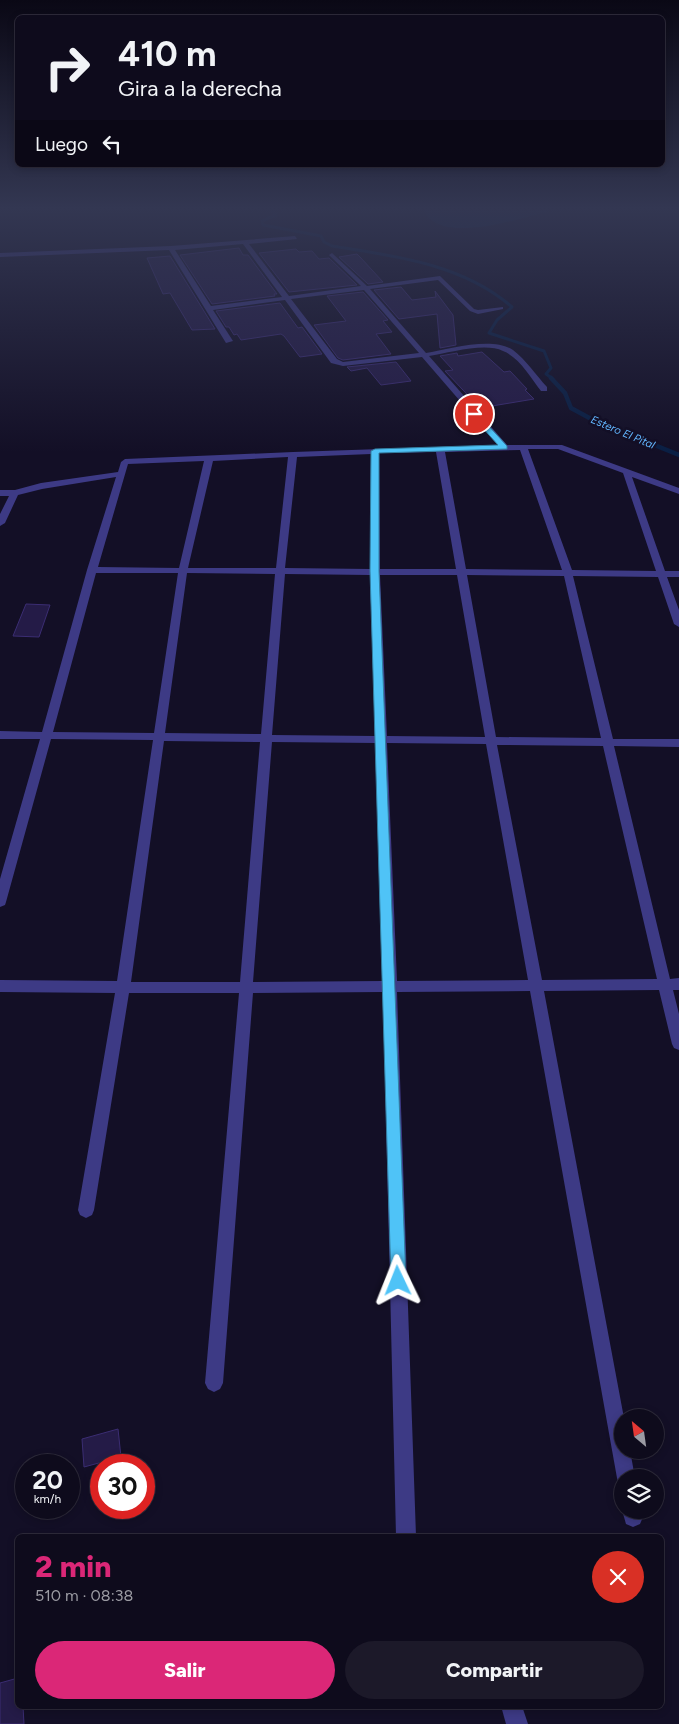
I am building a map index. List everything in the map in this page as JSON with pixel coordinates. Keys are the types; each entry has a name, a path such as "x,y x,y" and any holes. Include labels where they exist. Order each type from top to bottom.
{"street":[{"path":"199,290 229,341"},
{"path":"282,290 336,362 343,364 482,347 506,349 514,354 544,389"},
{"path":"210,308 333,290"},
{"path":"368,290 504,447"},
{"path":"452,290 472,310 478,312 501,308"},
{"path":"523,447 568,573 608,742 672,984 679,1044"},
{"path":"0,902 92,570 125,462 375,451 559,447 679,491"},
{"path":"440,450 491,741 624,1469"},
{"path":"375,451 375,571 390,987 406,1534"},
{"path":"214,1384 280,571 293,454"},
{"path":"86,1210 123,987 183,570 209,458"},
{"path":"626,471 679,624"},
{"path":"0,493 15,493 41,486 121,474"},
{"path":"0,523 15,493"},
{"path":"92,570 679,574"},
{"path":"0,736 679,743"},
{"path":"0,986 246,988 672,984"},
{"path":"513,1709 517,1724"}],"building":[{"path":"161,290 191,290 215,329 192,330 170,293 163,294"},
{"path":"203,290 274,290 277,294 274,294 275,296 212,304"},
{"path":"374,290 404,290 412,300 436,297 435,291 453,315 456,345 440,348 437,314 399,319"},
{"path":"363,292 388,320 383,321 392,332 376,334 391,354 343,360 338,358 314,325 346,321 327,296"},
{"path":"280,303 298,328 302,327 322,354 300,357 281,334 241,340 237,334 234,335 229,327 226,327 216,311"},
{"path":"482,352 504,372 510,371 534,399 480,408 445,371 453,370 440,356 457,353 458,356"},
{"path":"396,362 411,381 381,385 367,368 351,371 347,367"},
{"path":"26,604 50,605 39,637 13,636"},
{"path":"118,1429 121,1454 90,1454 90,1465 84,1467 82,1439"},
{"path":"15,1679 15,1709 23,1709 24,1724 0,1724 0,1683"}],"waterway":[{"name":"Estero El Pital","path":"490,290 512,307 497,320 489,333 544,351 551,368 546,374 553,379"},
{"name":"Estero El Pital","path":"551,378 565,393 571,408 595,421 679,455"}],"route":[{"path":"398,1281 390,987 375,571 375,451 504,447 474,414"}]}
